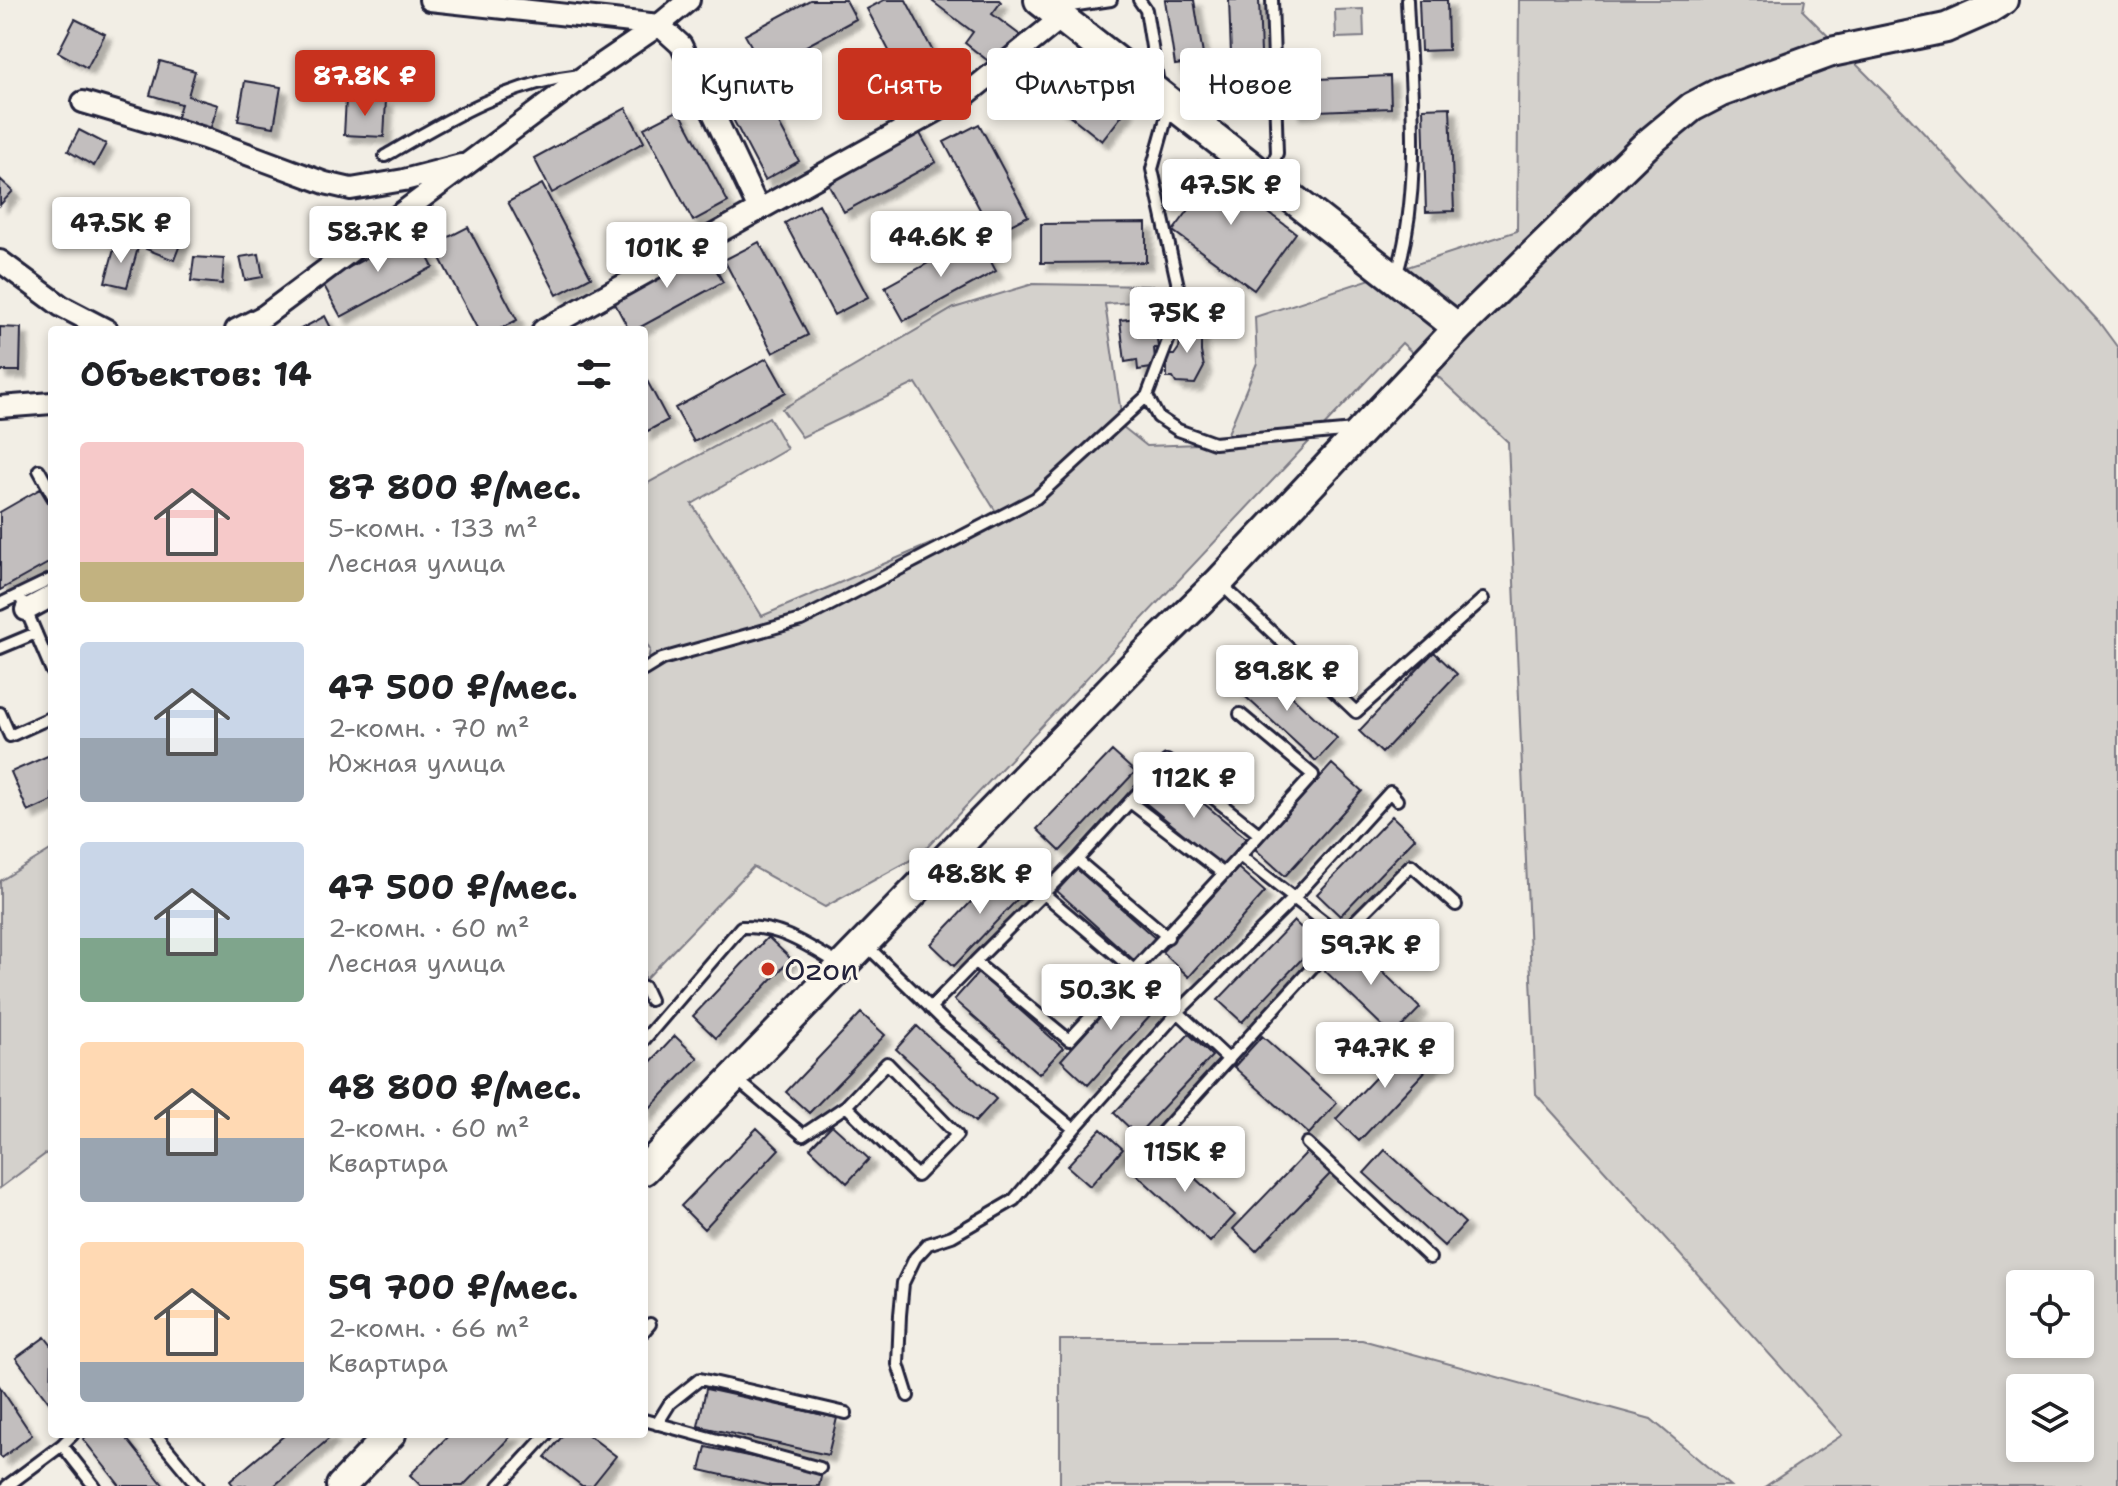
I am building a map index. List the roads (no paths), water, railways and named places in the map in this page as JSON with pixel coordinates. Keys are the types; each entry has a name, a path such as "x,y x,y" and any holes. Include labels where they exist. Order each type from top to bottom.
{"street":[{"path":"430,0 659,25 681,45 759,210"},
{"path":"244,326 264,316 689,0"},
{"path":"648,1166 1135,664 1219,582 1458,328 1579,208 1692,107 1721,92 1831,52 1946,28 2003,0"},
{"path":"550,326 967,94 1050,9 1458,328"},
{"path":"83,102 204,138 271,160 325,183 351,189 404,180 472,162"},
{"path":"0,261 61,306 99,326"},
{"path":"0,407 48,403"},
{"path":"23,603 48,597"},
{"path":"341,1486 387,1438"}],"lane":[{"path":"1050,9 1111,0"},
{"path":"648,668 662,659 801,620 1036,498 1147,396 1182,304 1152,169 1168,101 1146,10 1139,0"},
{"path":"1267,178 1277,153 1272,0"},
{"path":"1396,279 1409,229 1413,186 1407,0"},
{"path":"385,156 463,110 546,79 586,75"},
{"path":"1147,396 1158,417 1178,430 1214,443 1364,429"},
{"path":"39,470 48,487"},
{"path":"0,604 23,603 48,582"},
{"path":"1219,582 1356,712 1483,599"},
{"path":"23,603 48,662"},
{"path":"0,648 36,633"},
{"path":"0,713 10,736 48,719"},
{"path":"975,962 1069,1040 1168,937 1313,775 1240,714"},
{"path":"930,1008 1077,860 1167,761 1259,834"},
{"path":"908,1396 898,1364 900,1315 903,1283 915,1258 928,1244 952,1236 1014,1200 1178,1012 1294,898 1390,792 1397,800"},
{"path":"1130,802 1224,874"},
{"path":"1240,856 1342,936"},
{"path":"1077,860 1168,937"},
{"path":"1156,1139 1411,865 1456,905"},
{"path":"1043,893 1135,971"},
{"path":"648,1035 741,927 763,926 789,935 841,965"},
{"path":"864,943 930,1008 1074,1129"},
{"path":"648,996 650,1000"},
{"path":"1178,1012 1229,1060"},
{"path":"733,1077 803,1135 846,1106 887,1063 957,1135 917,1176 846,1106"},
{"path":"1307,1143 1430,1258"},
{"path":"657,1424 670,1403 700,1379 846,1413"},
{"path":"648,1421 820,1468"},
{"path":"3,1485 69,1438"},
{"path":"158,1438 198,1486"},
{"path":"499,1486 543,1438"},
{"path":"62,1445 94,1486"}],"place":[{"name":"Ozon","path":"768,969"}]}
